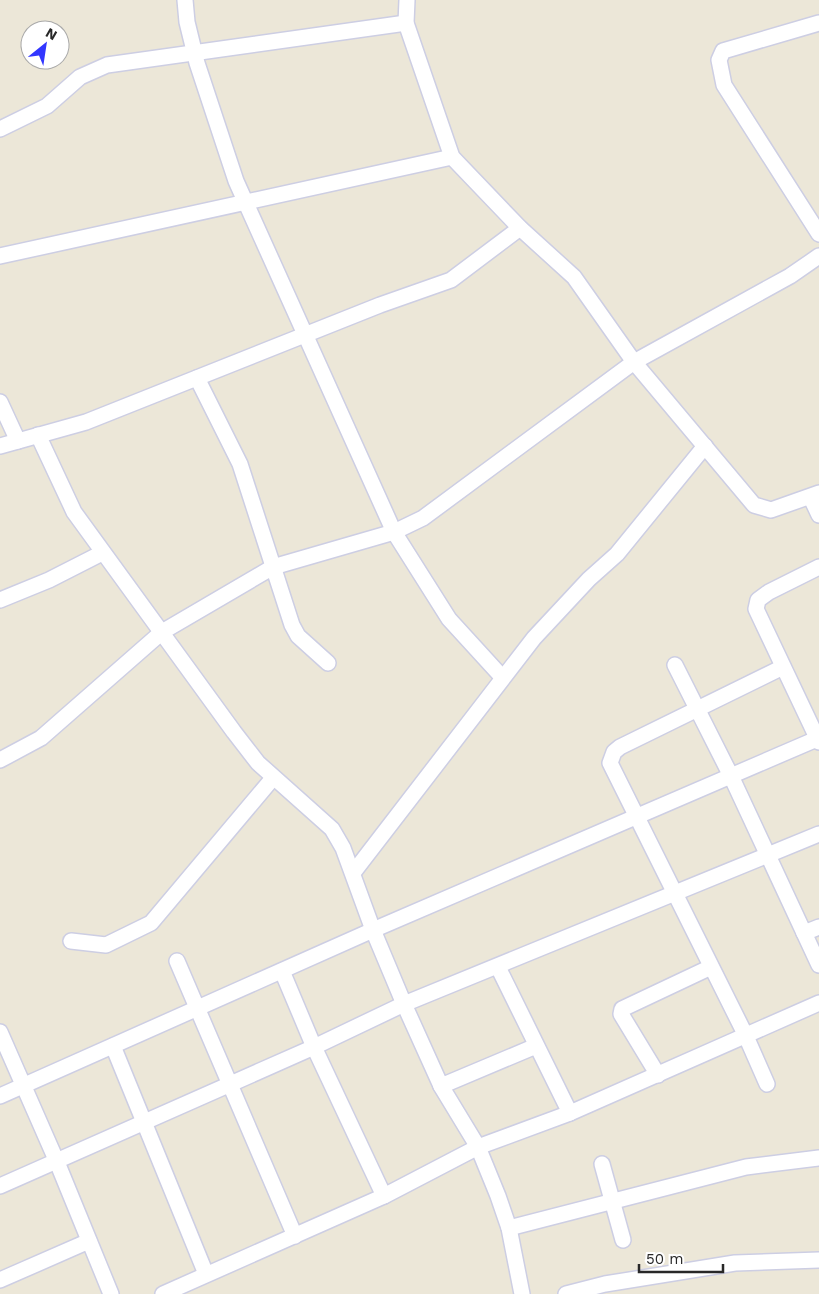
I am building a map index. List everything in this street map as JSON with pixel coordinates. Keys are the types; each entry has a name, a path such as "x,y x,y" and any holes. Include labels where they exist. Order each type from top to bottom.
{"street":[{"path":"185,0 194,52 236,181 304,336 394,532 449,619 502,677"},
{"path":"407,0 406,23 452,158 520,228 574,277 634,362 754,504 771,510 815,495 819,515"},
{"path":"0,129 46,106 80,77 93,70 122,61 406,23"},
{"path":"819,23 724,51 719,60 724,85 819,234"},
{"path":"0,256 452,158"},
{"path":"0,446 86,422 380,305 451,280 520,228"},
{"path":"0,760 41,738 162,632 273,567 394,532 423,518 634,362 790,276 819,256"},
{"path":"197,378 240,464 273,567 298,636 328,663"},
{"path":"0,402 18,441"},
{"path":"38,435 74,512 234,732 258,763 273,778 332,829 343,848 373,930 441,1086 478,1147 509,1228 522,1294"},
{"path":"353,873 502,677 534,638 576,592 617,554 705,446"},
{"path":"0,600 102,553"},
{"path":"0,1096 373,930 818,740 756,609 758,600 769,592 819,567"},
{"path":"675,665 731,776 819,965"},
{"path":"767,1084 745,1034 610,763 614,752 696,708 783,667"},
{"path":"71,941 106,945 151,923 273,778"},
{"path":"0,1186 230,1085 404,1004 819,834"},
{"path":"804,933 819,926"},
{"path":"177,962 294,1236"},
{"path":"498,967 570,1113"},
{"path":"658,1075 621,1014 622,1008 712,967"},
{"path":"282,971 314,1047 384,1196"},
{"path":"163,1294 384,1196 478,1147 570,1113 658,1075 745,1034 819,1003"},
{"path":"0,1032 57,1162 111,1294"},
{"path":"113,1046 206,1274"},
{"path":"441,1086 536,1046"},
{"path":"509,1228 746,1166 819,1158"},
{"path":"602,1164 624,1240"},
{"path":"0,1280 89,1241"},
{"path":"566,1294 605,1284 735,1263 819,1260"}]}
